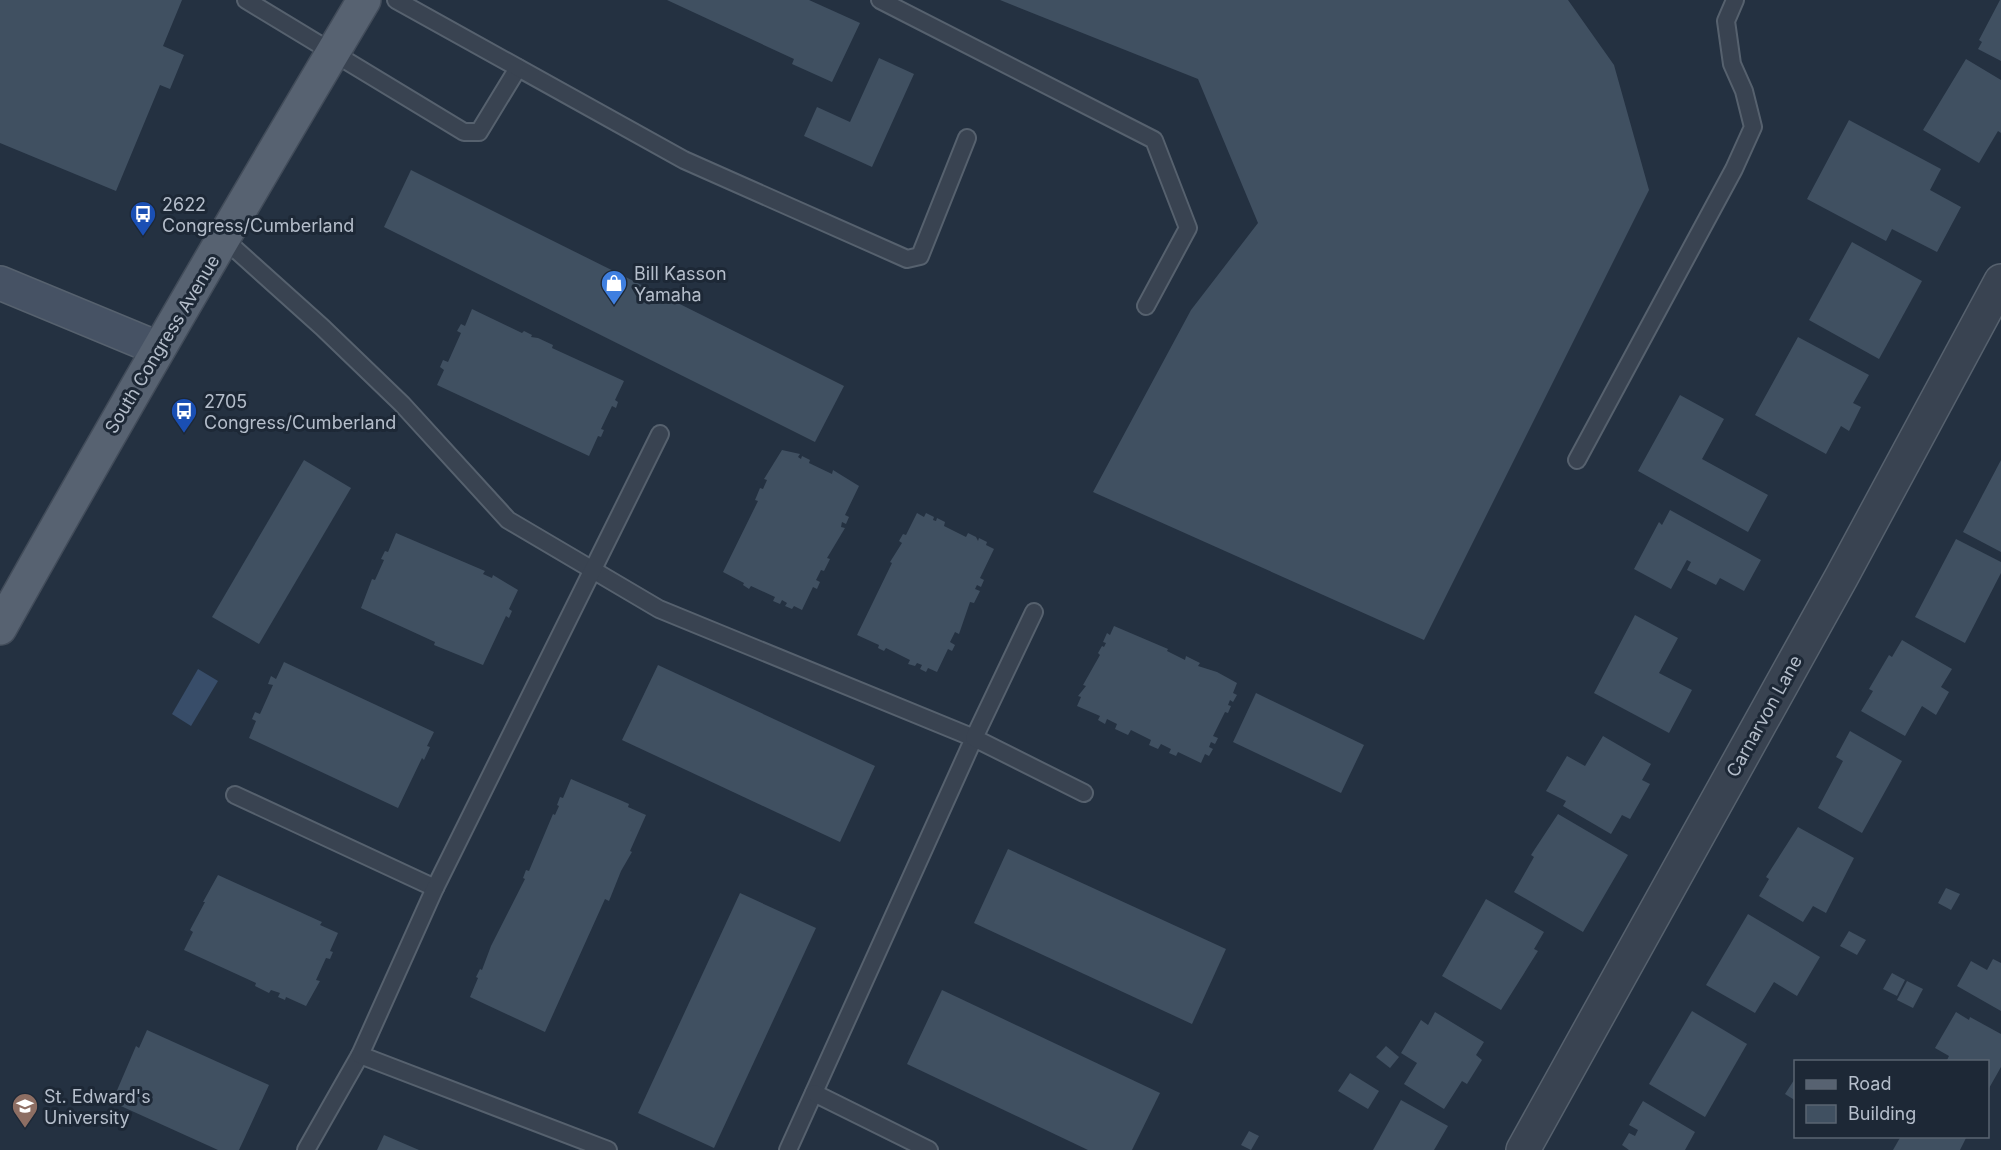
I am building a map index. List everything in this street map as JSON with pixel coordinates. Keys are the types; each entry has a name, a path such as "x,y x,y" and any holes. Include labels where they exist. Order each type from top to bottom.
{"main road":[{"name":"South Congress Avenue","path":"4,611 364,0"}],"street":[{"name":"Carnarvon Lane","path":"1523,1150 1842,576 2001,281"},
{"path":"0,283 157,348"}],"lane":[{"path":"246,0 464,132 479,132 518,68"},
{"path":"396,0 684,160 907,259 920,256 967,138"},
{"path":"880,0 1154,140 1188,228 1146,306"},
{"path":"1577,460 1734,170 1753,127 1744,91 1732,64 1726,21 1735,0"},
{"path":"224,239 322,327 402,404 508,520 660,609 941,722 1084,793"},
{"path":"306,1150 360,1055 435,888 660,434"},
{"path":"788,1150 974,738 1034,612"},
{"path":"235,795 435,888"},
{"path":"360,1055 608,1150"},
{"path":"814,1093 929,1150"}],"water":[{"path":"198,669 218,681 191,726 172,714"}],"building":[{"path":"0,0 182,0 163,46 184,55 170,89 160,85 116,191 0,143"},
{"path":"667,0 809,0 860,23 832,82 792,64 794,59"},
{"path":"1000,0 1568,0 1614,65 1649,190 1424,640 1093,492 1191,310 1258,223 1198,79"},
{"path":"2000,0 2001,61 1978,49 1982,42 1979,40"},
{"path":"879,58 914,74 872,167 804,136 817,107 850,122"},
{"path":"1966,59 2001,80 2001,133 1998,131 1979,163 1923,130"},
{"path":"1849,120 1941,169 1930,190 1961,207 1937,252 1892,229 1886,241 1807,199"},
{"name":"Bill Kasson Yamaha","path":"411,170 844,386 815,442 384,227"},
{"path":"1852,242 1922,281 1879,359 1809,320"},
{"path":"472,309 522,333 524,331 532,335 531,337 553,345 552,348 624,381 615,400 618,402 616,408 612,406 601,429 604,430 601,437 598,436 589,456 437,385 444,370 440,367 443,360 448,362 461,333 457,331 461,324 465,326"},
{"path":"1798,337 1869,375 1853,403 1861,407 1849,431 1841,426 1826,454 1755,415"},
{"path":"1680,395 1724,419 1702,459 1768,495 1748,532 1638,471"},
{"path":"782,450 800,454 798,457 801,459 802,456 810,460 809,463 832,474 833,470 859,486 845,515 849,517 846,524 842,522 841,527 845,528 827,558 830,559 824,571 821,570 816,580 820,582 817,589 813,587 802,610 794,606 792,609 785,606 787,603 782,600 780,604 773,601 775,597 751,586 749,589 743,585 744,583 723,572 758,501 755,500 760,488 763,489 767,480 764,479"},
{"path":"304,460 351,488 259,644 212,617"},
{"path":"2001,460 2001,552 1963,532"},
{"path":"1670,510 1761,560 1744,591 1720,578 1716,585 1687,570 1691,562 1687,560 1671,589 1634,569 1659,522 1662,525"},
{"path":"917,513 924,517 926,513 934,517 933,520 936,521 937,518 945,522 944,526 966,537 968,533 976,537 978,541 979,538 994,549 980,578 984,580 981,587 977,585 975,589 980,591 974,603 970,602 959,634 955,632 950,642 955,645 952,651 948,649 937,672 928,668 926,672 920,669 922,665 917,663 915,666 908,664 910,660 886,648 884,651 878,648 879,645 857,635 892,563 890,562 902,543 899,541 903,534 906,535"},
{"path":"396,533 485,571 483,574 492,578 493,575 518,590 509,609 512,611 509,618 506,616 483,665 434,645 435,642 361,608 372,579 375,580 384,560 381,559 385,551 388,552"},
{"path":"1956,539 2001,562 2001,573 1965,643 1915,617"},
{"path":"1635,615 1678,638 1659,673 1692,690 1669,733 1594,693"},
{"path":"1114,626 1168,649 1167,651 1185,660 1186,656 1200,663 1198,666 1217,672 1237,683 1233,693 1237,695 1233,702 1230,700 1228,705 1231,706 1228,713 1225,712 1213,736 1218,738 1215,744 1211,742 1209,747 1213,749 1209,756 1205,754 1201,763 1178,752 1176,756 1169,753 1171,749 1161,744 1158,749 1149,745 1151,740 1131,730 1128,735 1115,729 1117,724 1107,719 1105,724 1098,720 1100,716 1077,706 1081,697 1078,696 1086,686 1083,685 1100,655 1098,653 1106,643 1103,642 1107,633 1110,635"},
{"path":"1902,640 1952,669 1941,687 1949,692 1936,715 1922,706 1905,736 1861,711 1873,691 1869,689 1889,655 1892,657"},
{"path":"284,662 434,732 427,746 430,747 424,760 422,758 398,808 249,738 256,721 252,719 255,712 260,714 273,685 268,684 271,676 276,679"},
{"path":"658,665 875,766 840,842 622,740"},
{"path":"1256,693 1364,745 1341,793 1233,742"},
{"path":"1850,731 1902,761 1862,833 1818,808 1843,761 1836,757"},
{"path":"1603,736 1651,764 1642,780 1650,784 1630,819 1622,815 1611,834 1563,806 1566,801 1546,791 1567,756 1585,766"},
{"path":"571,779 629,804 628,807 646,815 630,851 632,852 621,871 609,901 605,899 545,1032 470,997 478,978 476,977 480,969 482,970 491,946 525,879 523,878 526,870 529,871 553,814 555,815 560,797 563,798"},
{"path":"1558,814 1628,855 1583,932 1514,892 1534,857 1531,855"},
{"path":"1798,827 1854,858 1826,913 1813,906 1803,922 1759,896 1769,879 1766,877"},
{"path":"1008,849 1226,949 1192,1024 974,923"},
{"path":"218,875 322,922 320,925 338,933 330,951 333,952 330,959 326,958 316,980 320,981 306,1006 286,997 285,1000 278,997 280,993 271,990 269,993 255,986 256,983 184,950 193,932 190,930"},
{"path":"1946,888 1960,894 1951,910 1938,903"},
{"path":"740,893 816,928 714,1148 638,1113"},
{"path":"1486,899 1544,932 1534,949 1538,951 1501,1010 1442,976"},
{"path":"1748,914 1820,957 1797,996 1774,982 1755,1013 1706,985"},
{"path":"1849,931 1866,940 1857,955 1840,946"},
{"path":"1993,959 2001,963 2001,1011 1957,986 1971,961 1987,970"},
{"path":"1892,973 1905,980 1897,996 1883,989"},
{"path":"1907,981 1923,989 1913,1008 1897,1000"},
{"path":"942,990 1160,1093 1132,1150 1088,1150 907,1064"},
{"path":"1692,1011 1747,1044 1705,1117 1649,1084"},
{"path":"1435,1012 1484,1042 1476,1055 1482,1060 1467,1084 1462,1081 1444,1109 1404,1084 1417,1063 1401,1053 1421,1020 1428,1025"},
{"path":"1956,1012 2001,1034 2001,1067 1989,1088 1989,1060 1947,1060 1949,1056 1935,1048"},
{"path":"147,1030 269,1085 239,1150 218,1150 112,1102 136,1046 139,1048"},
{"path":"1386,1046 1399,1057 1390,1068 1376,1057"},
{"path":"1350,1073 1379,1091 1368,1109 1338,1091"},
{"path":"1794,1080 1794,1100 1785,1094"},
{"path":"1401,1100 1448,1126 1434,1150 1373,1150"},
{"path":"1643,1101 1695,1132 1685,1150 1629,1150 1622,1145 1629,1133 1635,1136 1638,1130 1629,1125"},
{"path":"1249,1131 1259,1136 1251,1150 1241,1145"},
{"path":"384,1135 419,1150 377,1150"},
{"path":"1900,1138 1966,1138 1960,1150 1893,1150"}],"place":[{"name":"2622 Congress/Cumberland","path":"143,237"},
{"name":"Bill Kasson Yamaha","path":"614,306"},
{"name":"2705 Congress/Cumberland","path":"184,434"},
{"name":"St. Edward's University","path":"25,1129"}]}
